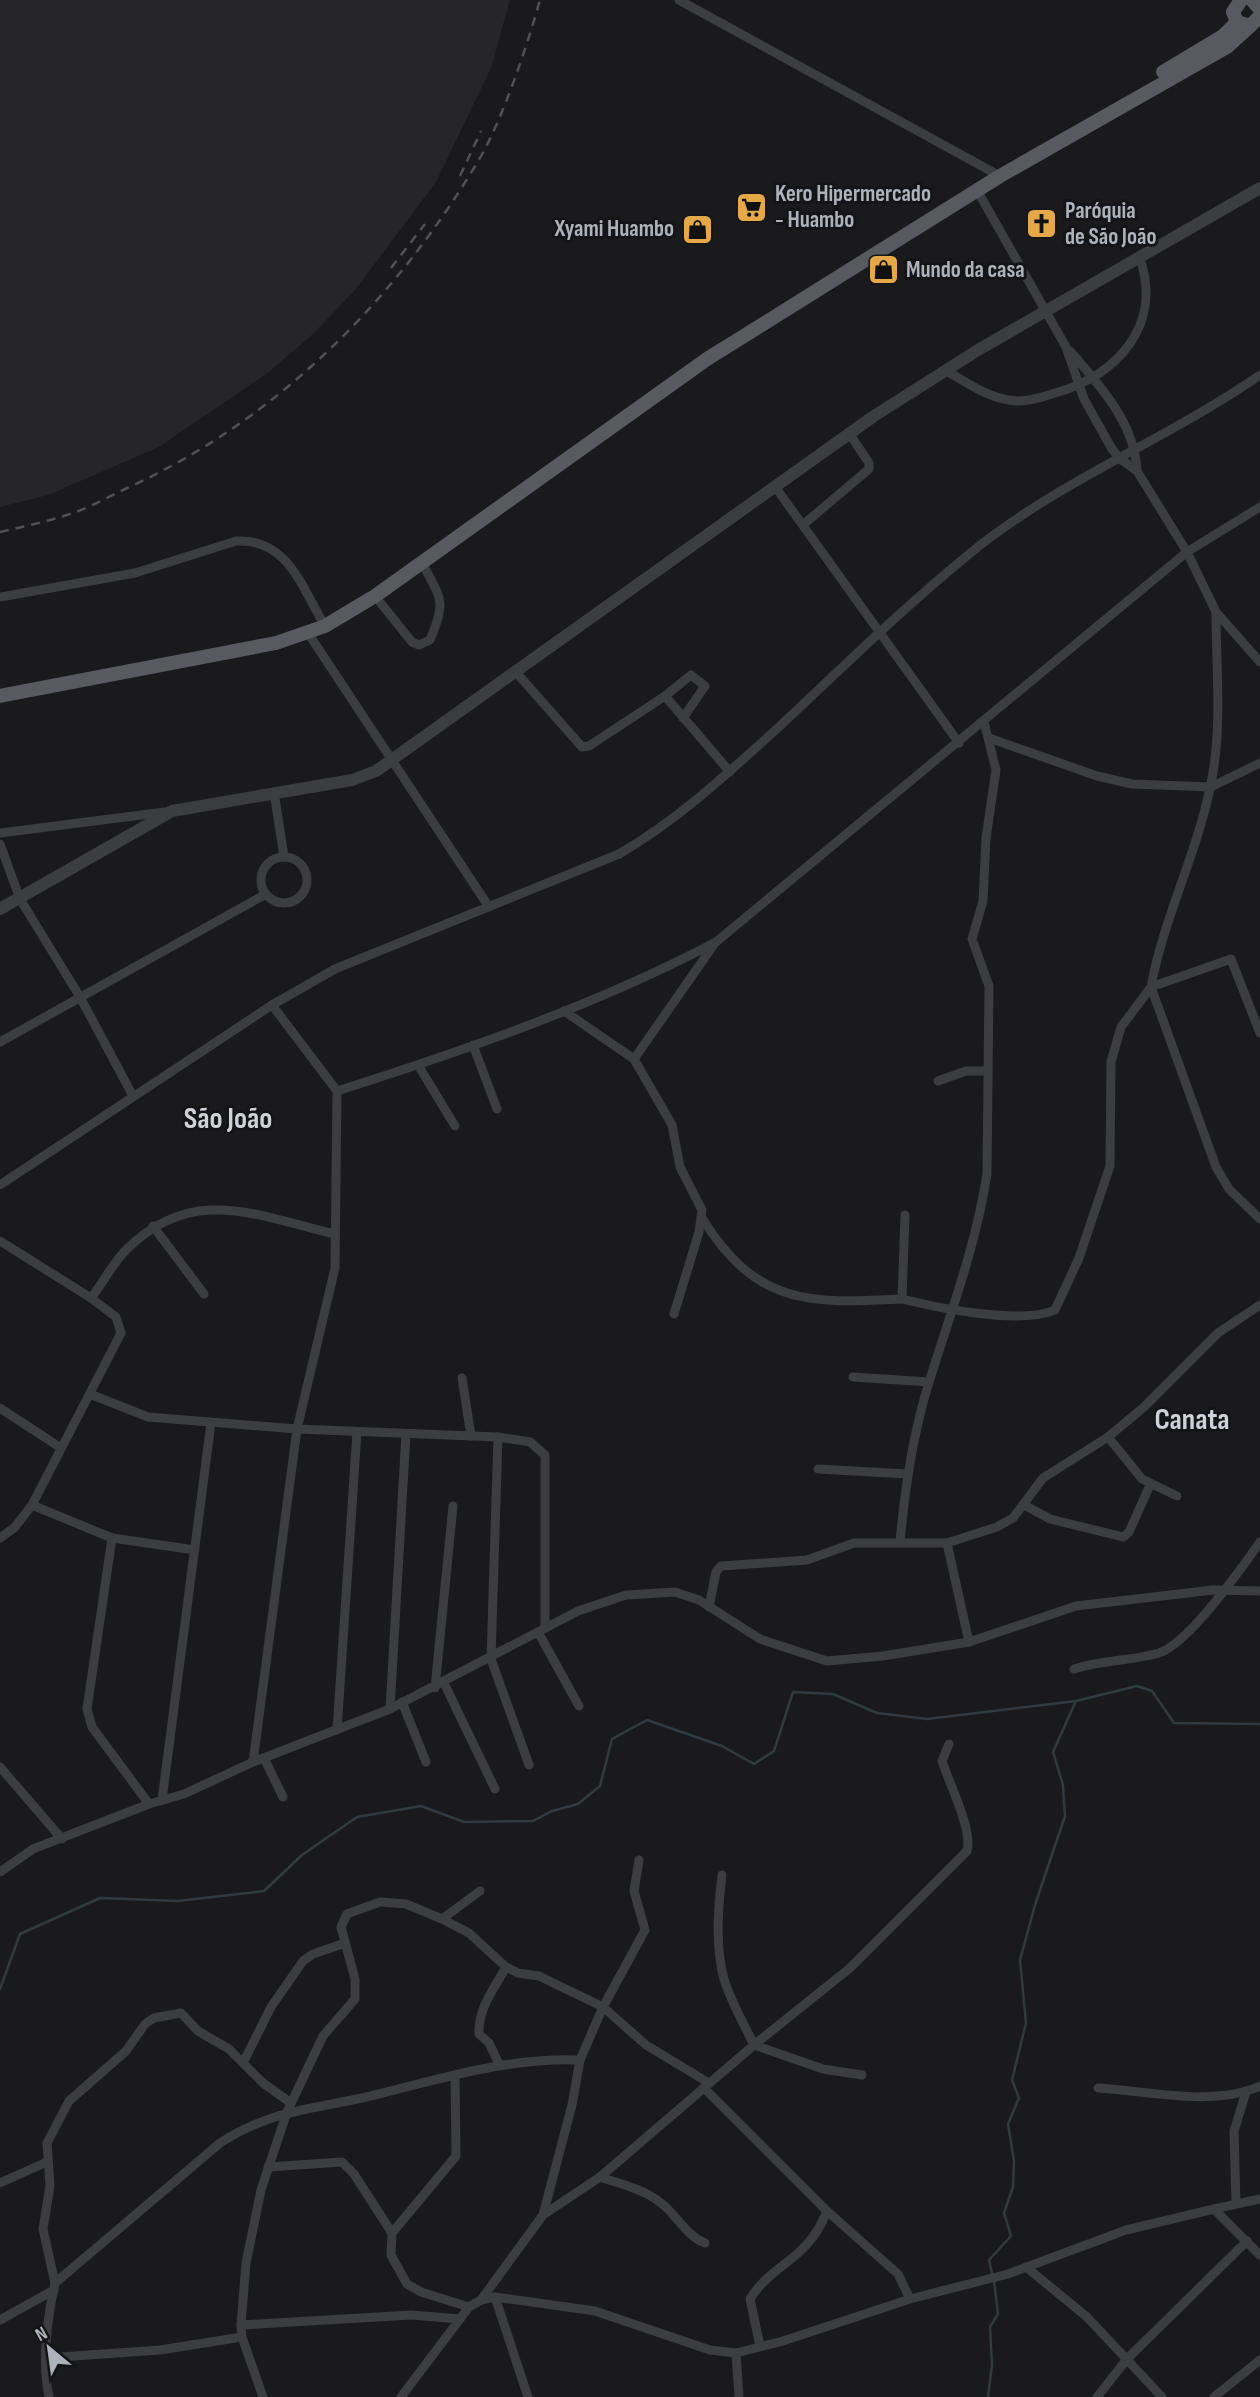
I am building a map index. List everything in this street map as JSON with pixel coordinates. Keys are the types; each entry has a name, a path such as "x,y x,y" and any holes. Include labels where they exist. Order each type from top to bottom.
{"main road":[{"path":"1241,0 1233,12 1255,14"},
{"path":"0,696 276,643 325,626 375,596 707,359 977,190 1127,103 1159,75 1255,14"}],"street":[{"path":"679,0 1000,176"},
{"path":"0,833 172,811 352,779 376,771 776,488 849,433 945,370 1260,188"},
{"path":"977,190 1066,347 1079,387 1119,458 1137,471 1187,552 1216,612 1259,656"},
{"path":"945,370 975,387 1007,400 1032,400 1079,387 1125,352 1138,330 1147,302 1148,282 1140,259"},
{"path":"1066,347 1102,389 1136,449 1137,471"},
{"path":"0,1185 272,1005 335,969 618,854 656,832 730,772 880,633 1007,524 1225,399 1260,374"},
{"path":"804,524 869,468 869,463 849,433"},
{"path":"776,488 959,743"},
{"path":"337,1091 418,1065 565,1011 661,971 716,942 1187,552 1260,507"},
{"path":"0,597 135,573 236,541 250,540 269,546 282,555 325,626"},
{"path":"375,596 412,642 419,645 430,640 441,614 441,601 422,563"},
{"path":"1216,612 1217,738 1211,787 1188,872 1155,966 1151,988 1216,1167 1228,1189 1260,1219"},
{"path":"308,633 489,907"},
{"path":"515,671 582,747 589,746 665,696 691,675 705,686 682,718"},
{"path":"665,696 730,772"},
{"path":"900,1542 907,1474 929,1382 953,1311 982,1203 987,1174 989,986 972,939 984,901 986,838 995,791 996,770 984,722"},
{"path":"989,738 1097,776 1132,784 1211,787 1260,763"},
{"path":"274,792 284,857"},
{"path":"0,909 172,811"},
{"path":"0,844 20,899 80,997 133,1096"},
{"path":"284,857 303,867 307,880 303,893 286,903 271,900 266,894 261,876 265,867 284,857"},
{"path":"0,1042 266,894"},
{"path":"634,1059 716,942"},
{"path":"702,1218 731,1260 785,1294 831,1301 902,1299 953,1311 1048,1313 1061,1301 1110,1166 1111,1062 1114,1046 1128,1015 1151,988 1231,959 1260,1033"},
{"path":"253,1762 297,1429 335,1268 337,1091 272,1005"},
{"path":"565,1011 634,1059 672,1125 680,1167 702,1210 674,1314"},
{"path":"473,1045 497,1109"},
{"path":"418,1065 455,1126"},
{"path":"937,1081 966,1071 987,1071"},
{"path":"91,1298 124,1251 153,1226 171,1216 195,1209 227,1210 334,1234"},
{"path":"902,1299 905,1215"},
{"path":"153,1226 204,1294"},
{"path":"0,1241 91,1298 116,1317 121,1326 121,1334 32,1505 15,1527 0,1538"},
{"path":"709,1607 716,1572 721,1566 807,1560 854,1543 947,1544 997,1527 1013,1518 1043,1478 1108,1437 1144,1407 1218,1333 1260,1305"},
{"path":"853,1377 929,1382"},
{"path":"462,1378 471,1436"},
{"path":"90,1394 148,1417 297,1429 498,1437 530,1442 545,1455 541,1630 579,1706"},
{"path":"0,1408 61,1448"},
{"path":"162,1800 211,1423"},
{"path":"337,1730 357,1432"},
{"path":"390,1709 406,1434"},
{"path":"498,1437 491,1658 529,1765"},
{"path":"1108,1437 1150,1485 1177,1496"},
{"path":"818,1469 907,1474"},
{"path":"1024,1505 1051,1519 1123,1537 1129,1532 1150,1485"},
{"path":"32,1505 112,1538 195,1550"},
{"path":"453,1506 439,1686 495,1789"},
{"path":"112,1538 87,1709 92,1727 149,1804"},
{"path":"1074,1669 1100,1661 1144,1656 1174,1646 1225,1589 1260,1542"},
{"path":"947,1544 970,1642"},
{"path":"0,1872 33,1849 149,1804 184,1794 253,1762 390,1709 439,1686 541,1630 601,1602 649,1592 675,1592 709,1607 760,1639 827,1661 883,1656 970,1642 1076,1606 1225,1589 1260,1591"},
{"path":"402,1702 426,1762"},
{"path":"481,2300 543,2215 600,2177 706,2085 850,1968 967,1851 960,1812 942,1761 949,1745"},
{"path":"264,1758 283,1797"},
{"path":"0,1767 62,1839"},
{"path":"543,2215 572,2105 580,2060 603,2007 645,1930 634,1891 639,1860"},
{"path":"722,1875 719,1899 721,1962 725,1982 754,2045 823,2068 862,2075"},
{"path":"442,1919 480,1891"},
{"path":"263,2397 242,2337 246,2263 268,2167 289,2108 323,2036 355,1999 357,1991 342,1920 347,1914 368,1904 406,1904 442,1919 469,1933 506,1967 518,1973 539,1976 603,2007 646,2045 706,2085 827,2211 898,2274 910,2299"},
{"path":"244,2061 271,2007 303,1961 345,1943"},
{"path":"499,2064 489,2043 479,2034 479,2028 480,2016 506,1967"},
{"path":"49,2397 46,2358 54,2287 43,2229 50,2186 47,2143 69,2101 126,2051 145,2024 154,2018 181,2013 191,2020 198,2031 244,2061 289,2108"},
{"path":"0,2320 54,2287 220,2143 248,2124 289,2108 363,2098 499,2064 540,2058 580,2060"},
{"path":"392,2232 456,2155 455,2075"},
{"path":"1098,2088 1180,2096 1246,2092 1260,2086"},
{"path":"1236,2203 1234,2131 1246,2092"},
{"path":"0,2183 47,2162"},
{"path":"268,2167 342,2162 354,2174 392,2232 391,2255 407,2284 421,2292 469,2307"},
{"path":"600,2177 652,2197 670,2211 691,2236 705,2243"},
{"path":"401,2397 469,2307 481,2300 495,2297 595,2311 709,2350 736,2353 910,2299 1008,2274 1126,2230 1260,2199"},
{"path":"1214,2209 1260,2255"},
{"path":"760,2346 750,2298 756,2289 809,2245 818,2233 827,2211"},
{"path":"1097,2397 1127,2359 1247,2241"},
{"path":"1026,2267 1087,2317 1162,2397"},
{"path":"495,2297 528,2397"},
{"path":"241,2325 411,2315 460,2319"},
{"path":"46,2358 160,2350 242,2337"},
{"path":"736,2353 739,2397"},
{"path":"1213,2397 1260,2360"}],"shaded area":[{"path":"0,0 510,0 491,68 436,182 355,290 314,333 269,372 159,447 48,495 0,507"}],"waterway":[{"path":"0,1989 20,1934 100,1898 178,1901 264,1891 302,1855 357,1817 421,1806 464,1822 533,1821 552,1811 578,1804 600,1786 612,1739 647,1720 722,1746 754,1764 774,1751 793,1692 833,1694 877,1713 927,1719 1076,1701 1137,1686 1152,1691 1174,1723 1260,1724"},
{"path":"992,2274 989,2260 1011,2236 1004,2213 1013,2187 1014,2161 1008,2124 1019,2098 1012,2080 1026,2023 1020,1960 1065,1816 1063,1785 1053,1752 1075,1703"},
{"path":"988,2397 992,2365 990,2327 998,2314 994,2281"}],"railway":[{"path":"0,532 82,510 179,461 231,429 280,393 325,353 368,310 408,264 477,163 504,106 540,0"},
{"path":"460,176 481,131"},
{"path":"391,268 425,224"}],"place":[{"name":"Kero Hipermercado - Huambo","path":"752,207"},
{"name":"Paróquia de São João","path":"1042,224"},
{"name":"Xyami Huambo","path":"697,229"},
{"name":"Mundo da casa","path":"883,270"}],"district":[{"name":"São João","path":"228,1119"},
{"name":"Canata","path":"1192,1420"}]}
